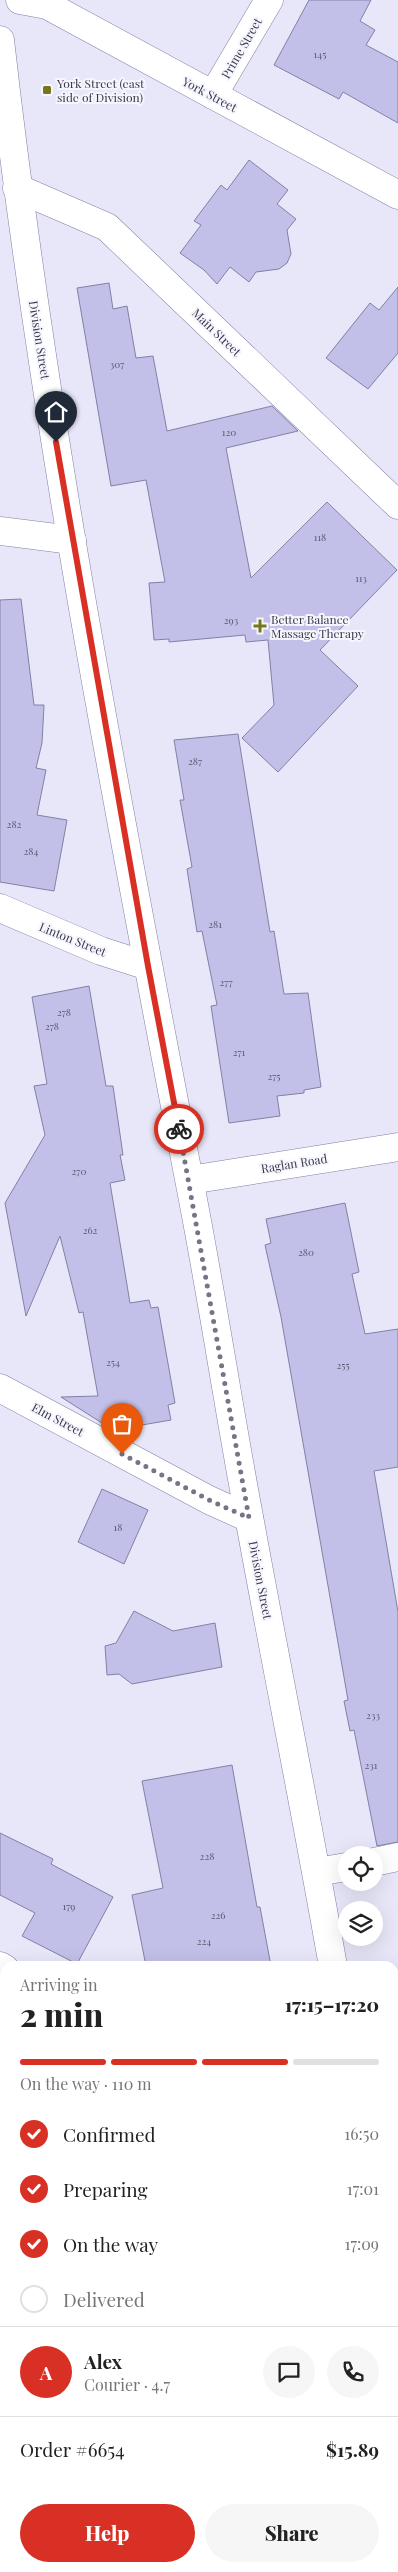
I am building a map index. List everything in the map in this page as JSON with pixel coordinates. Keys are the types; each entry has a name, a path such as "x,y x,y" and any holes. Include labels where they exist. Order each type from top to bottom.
{"main road":[{"name":"York Street","path":"20,0 47,5 398,195"},
{"name":"Prime Street","path":"214,95 269,0"},
{"name":"Division Street","path":"0,40 17,188 72,540 148,966 190,1180 249,1518 317,1872 332,1961"},
{"name":"Main Street","path":"17,188 107,227 398,505"},
{"path":"0,531 72,540"},
{"name":"Linton Street","path":"0,908 101,951 148,966"},
{"name":"Raglan Road","path":"190,1180 398,1147"},
{"name":"Elm Street","path":"0,1388 197,1494 249,1518"},
{"path":"383,1860 398,1857"},
{"path":"317,1872 338,1868"}],"building":[{"path":"309,0 371,0 360,21 375,30 366,45 398,62 398,123 343,92 339,99 274,65"},
{"path":"249,160 288,190 277,204 296,219 287,230 291,254 287,263 279,269 256,272 249,282 230,267 217,284 204,270 180,253 201,225 194,221 221,185 227,190"},
{"path":"109,283 113,309 127,306 136,358 153,356 167,431 272,406 298,431 226,448 251,578 327,502 397,570 320,650 358,686 278,772 242,738 274,705 268,640 246,642 245,635 169,642 169,639 154,640 149,583 165,582 146,480 111,486 77,288"},
{"path":"398,287 398,353 368,389 326,358 370,303 379,310"},
{"path":"21,599 34,705 44,705 42,743 36,768 46,770 37,815 67,820 54,891 0,882 0,600"},
{"path":"238,734 270,932 274,931 284,994 308,993 321,1087 304,1090 304,1093 277,1096 280,1116 229,1123 211,1006 217,1005 202,931 197,932 187,869 192,867 180,800 184,800 174,740"},
{"path":"89,986 106,1086 113,1086 123,1155 120,1155 125,1180 110,1183 130,1303 149,1300 151,1308 158,1307 175,1403 168,1405 171,1420 113,1430 61,1397 98,1396 83,1312 79,1313 60,1236 26,1316 5,1203 45,1135 34,1086 47,1084 32,997"},
{"path":"345,1203 359,1272 352,1274 365,1334 398,1329 398,1467 374,1471 398,1612 398,1842 377,1846 354,1730 350,1731 344,1701 348,1700 281,1317 265,1245 271,1243 266,1219"},
{"path":"102,1489 148,1510 124,1564 78,1542"},
{"path":"134,1611 173,1631 215,1623 222,1667 132,1684 119,1674 107,1675 105,1646 116,1643"},
{"path":"232,1765 257,1907 260,1907 270,1961 145,1961 132,1895 163,1888 142,1781"},
{"path":"0,1833 53,1859 51,1864 113,1897 79,1961 71,1961 22,1936 35,1913 0,1895"}],"way so far":[{"path":"122,1454 209,1500 249,1518 190,1180 179,1129"}],"place":[{"name":"York Street (east side of Division)","path":"47,90"},
{"name":"Better Balance Massage Therapy","path":"260,626"}],"route":[{"path":"56,442 148,966 179,1129"}]}
